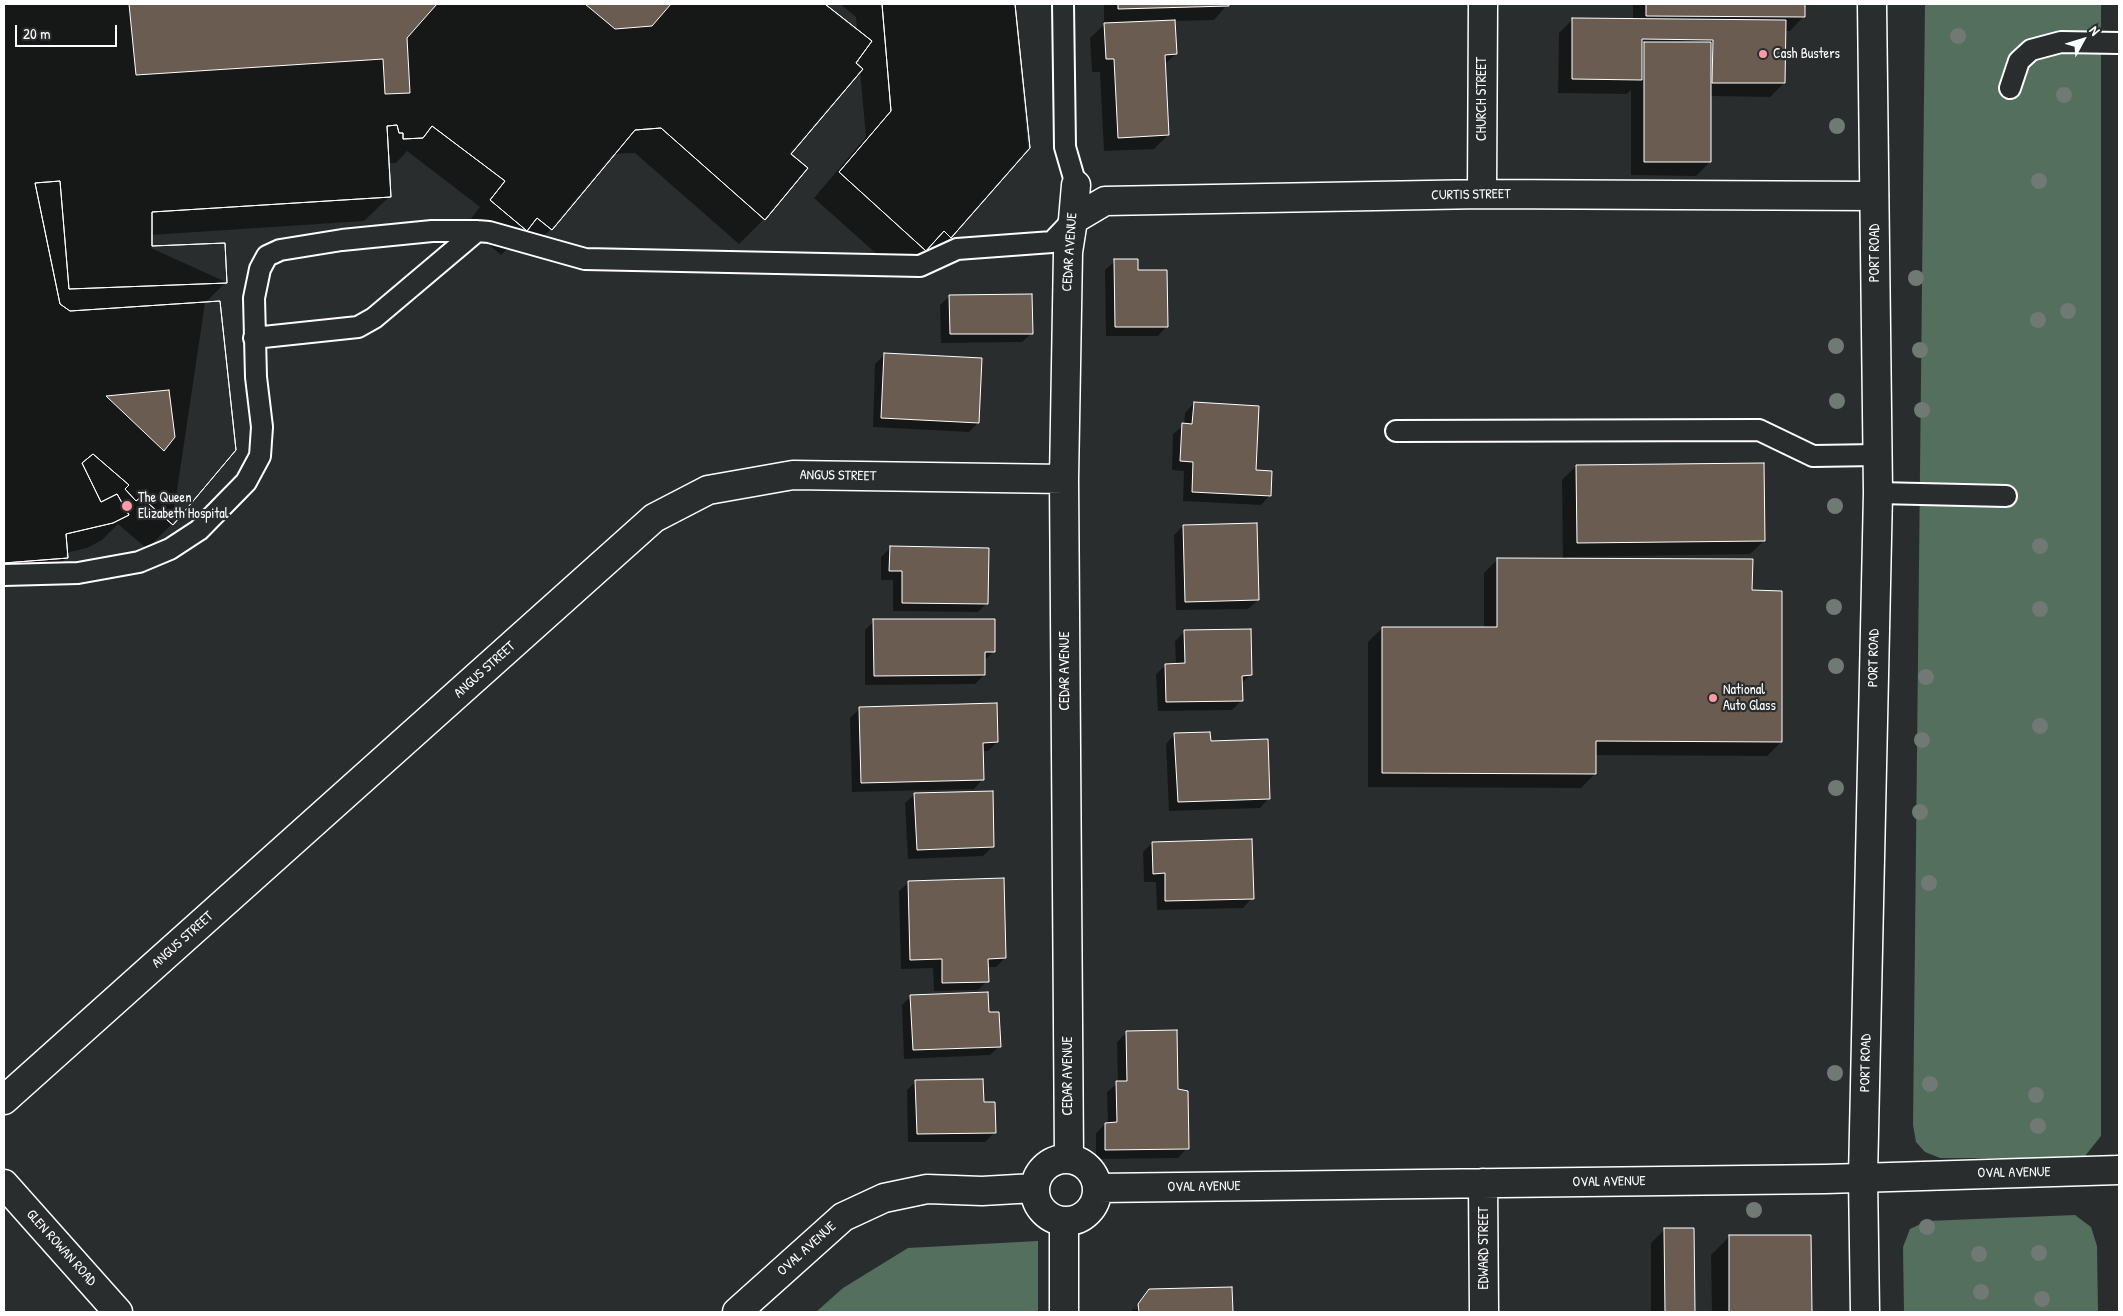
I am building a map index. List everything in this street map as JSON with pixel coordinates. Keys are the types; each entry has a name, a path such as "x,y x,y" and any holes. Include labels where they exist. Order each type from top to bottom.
{"main road":[{"name":"CHURCH STREET","path":"1482,194 1483,4"},
{"name":"PORT ROAD","path":"1865,1312 1863,1177 1878,493 1876,455 1872,4"},
{"name":"CEDAR AVENUE","path":"1069,1158 1064,478 1068,252 1076,186"},
{"name":"CURTIS STREET","path":"1073,220 1104,201 1482,194 1874,196"},
{"name":"ANGUS STREET","path":"4,1100 654,518 708,490 793,475 1064,478"},
{"path":"1069,1158 1081,1162 1092,1171 1098,1188 1096,1199 1088,1212 1076,1220 1064,1221 1051,1218 1043,1212 1037,1202 1034,1188 1040,1172 1054,1160 1069,1158"},
{"name":"OVAL AVENUE","path":"1098,1188 1863,1177 2119,1170"},
{"name":"EDWARD STREET","path":"1483,1183 1484,1312"},
{"name":"GLEN ROWAN ROAD","path":"4,1184 118,1312"},
{"name":"OVAL AVENUE","path":"737,1312 843,1217 884,1198 927,1190 982,1191 1034,1188"},
{"path":"1064,1221 1064,1312"}],"lane":[{"path":"1063,4 1065,147 1076,186"},
{"path":"2010,88 2019,61 2031,50 2061,42 2092,44 2119,42"},
{"path":"4,575 78,573 139,562 170,549 199,530 246,482 260,456 262,427 256,377 254,298 260,269 266,256 280,250 342,240 432,231 477,231 489,232 585,259 920,266 957,249 1052,242 1073,220"},
{"path":"254,338 358,327 374,318 477,231"},
{"path":"1396,431 1759,430 1813,456 1876,455"},
{"path":"1878,493 2006,496"}],"green space":[{"path":"1925,4 2101,4 2101,1136 2085,1156 2072,1158 1940,1158 1925,1152 1916,1142 1913,1125"},
{"path":"2075,1215 2091,1227 2097,1246 2098,1312 1904,1312 1903,1247 1910,1229 1927,1221"},
{"path":"1038,1241 1038,1312 816,1312 843,1288 908,1248"}],"building":[{"path":"4,4 129,4 136,75 383,59 385,94 410,93 407,38 437,4 585,4 615,29 652,26 671,4 825,4 872,41 856,63 863,69 791,154 808,168 765,220 661,128 635,130 552,230 537,218 527,231 490,200 505,181 432,126 423,138 403,139 403,133 399,133 397,125 387,126 391,197 152,212 152,246 225,243 227,283 69,289 60,181 35,183 60,304 70,311 220,301 236,450 173,525 141,497 136,501 125,489 129,485 93,454 82,463 101,502 117,494 129,515 113,523 66,534 68,558 4,563","holes":["169,390 175,437 164,451 106,396"]},
{"path":"4,4 825,4 872,41 856,63 863,69 791,154 808,168 765,220 661,128 635,130 552,230 537,218 527,231 490,200 505,181 432,126 423,138 403,139 403,133 399,133 397,125 387,126 391,197 152,212 152,246 225,243 227,283 69,289 60,181 35,183 60,304 70,311 220,301 236,450 173,525 141,497 136,501 125,489 129,485 93,454 82,463 101,502 117,494 129,515 113,523 66,534 68,558 4,563"},
{"path":"882,4 1015,4 1030,148 951,238 944,231 926,251 839,172 891,111"},
{"path":"882,4 1015,4 1030,148 951,238 944,231 926,251 839,172 891,111"},
{"path":"1118,4 1229,4 1229,6 1118,9"},
{"path":"1646,4 1805,4 1805,17 1646,16"},
{"path":"1572,18 1786,20 1785,83 1712,83 1713,40 1642,39 1642,80 1572,79"},
{"path":"1175,20 1177,54 1165,55 1169,135 1118,138 1114,59 1106,59 1104,23"},
{"path":"1644,42 1711,42 1711,162 1644,162"},
{"path":"1114,259 1138,259 1138,270 1167,270 1168,327 1115,327"},
{"path":"1032,294 1033,334 950,334 949,295"},
{"path":"884,353 982,358 979,423 881,418"},
{"path":"1194,402 1259,406 1256,470 1272,471 1271,496 1192,492 1193,462 1180,461 1182,423 1192,424"},
{"path":"1764,463 1765,541 1577,543 1576,465"},
{"path":"1257,523 1259,600 1185,602 1183,525"},
{"path":"890,546 989,548 988,604 902,603 902,571 889,571"},
{"path":"1497,558 1753,559 1752,590 1782,591 1782,742 1596,741 1596,774 1382,773 1382,627 1497,627"},
{"path":"873,619 995,619 995,652 985,652 985,675 874,676"},
{"path":"1251,629 1252,675 1242,676 1243,701 1166,702 1165,664 1185,663 1184,630"},
{"path":"997,703 998,742 983,743 984,780 861,783 859,707"},
{"path":"1210,732 1211,741 1268,739 1270,799 1178,802 1174,733"},
{"path":"993,791 994,847 917,850 914,793"},
{"path":"1252,839 1254,899 1165,901 1165,873 1153,874 1152,842"},
{"path":"1004,878 1006,958 988,959 989,982 942,983 942,959 910,960 908,881"},
{"path":"988,992 989,1012 999,1012 1001,1047 913,1050 910,995"},
{"path":"1177,1030 1178,1089 1188,1091 1189,1149 1105,1150 1105,1123 1117,1122 1116,1081 1127,1081 1126,1031"},
{"path":"983,1079 984,1102 995,1102 996,1133 917,1134 915,1080"},
{"path":"1664,1228 1694,1228 1695,1312 1665,1312"},
{"path":"1729,1235 1811,1235 1812,1312 1729,1312"},
{"path":"1232,1287 1233,1312 1139,1312 1138,1304 1149,1289"}],"place":[{"name":"Cash Busters","path":"1763,54"},
{"name":"The Queen Elizabeth Hospital","path":"127,506"},
{"name":"National Auto Glass","path":"1713,698"}]}
